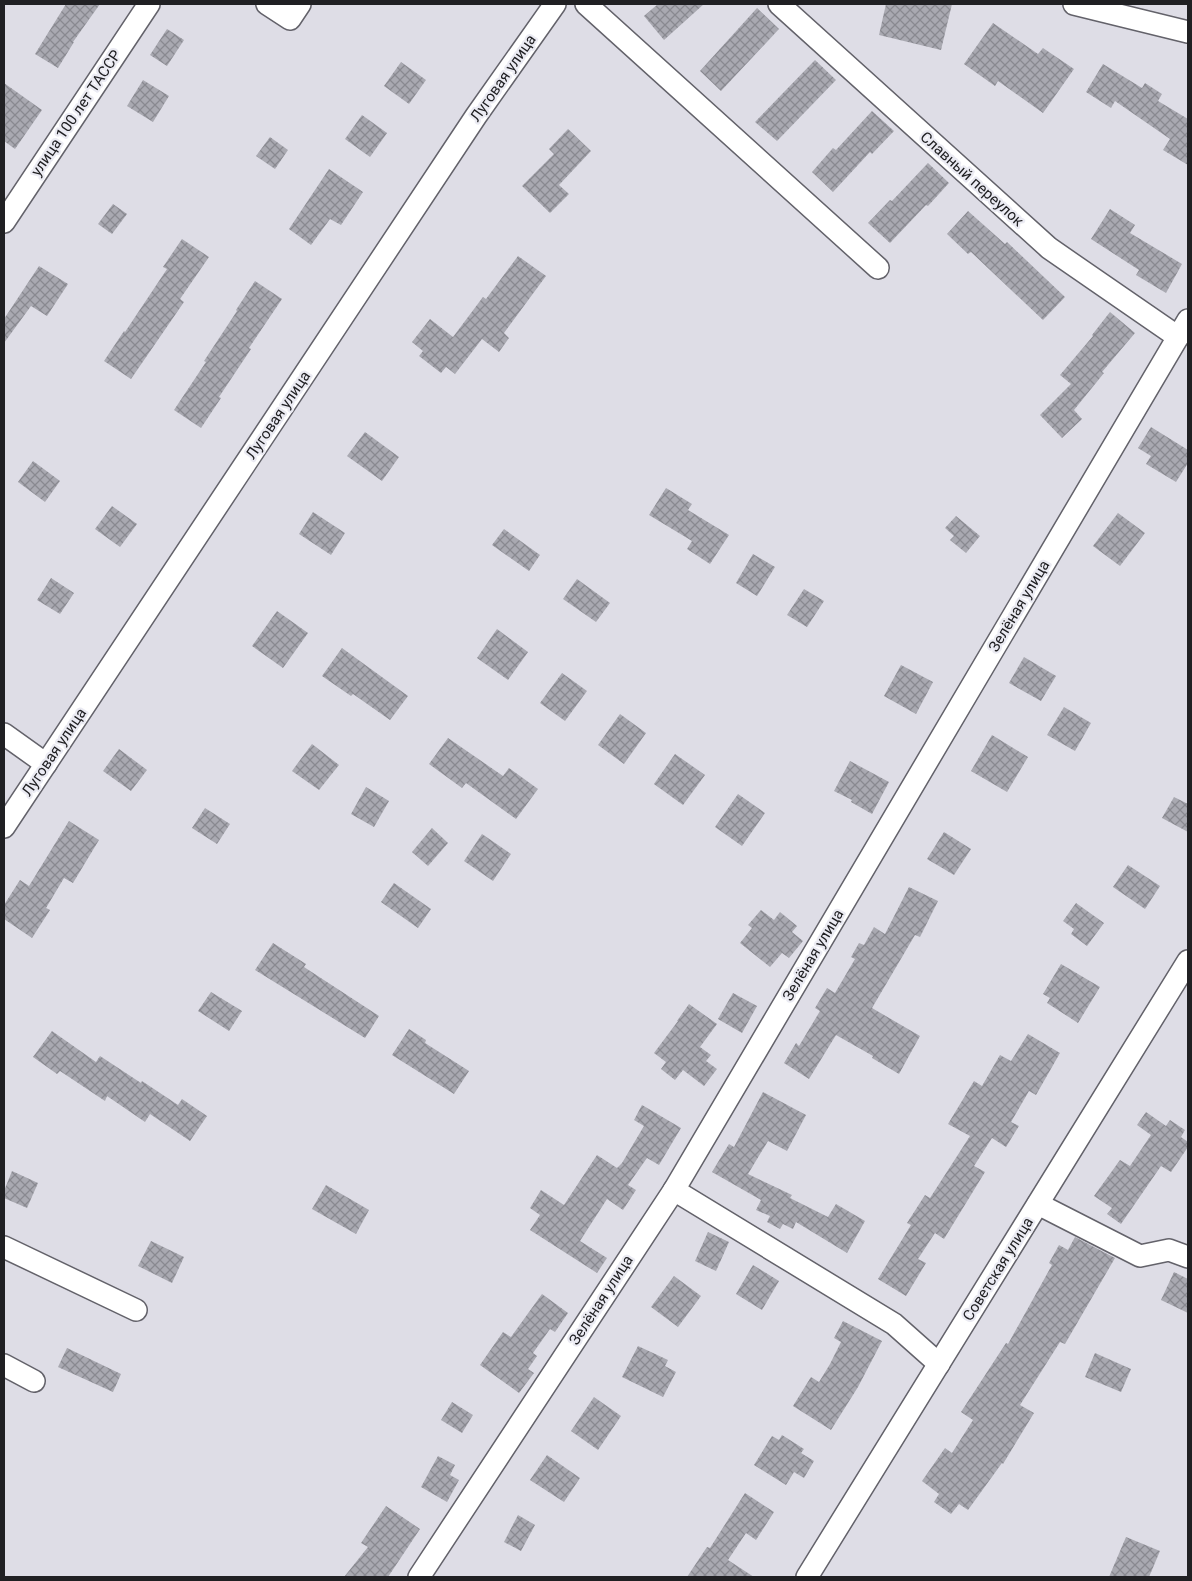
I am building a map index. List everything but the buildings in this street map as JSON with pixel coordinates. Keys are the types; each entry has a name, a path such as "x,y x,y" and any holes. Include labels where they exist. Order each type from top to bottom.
{"street":[{"name":"улица 100 лет ТАССР","path":"4,222 149,4"},
{"path":"267,4 290,19 300,4"},
{"name":"Луговая улица","path":"4,828 476,116 555,4"},
{"name":"Славный переулок","path":"779,4 1048,248 1183,329"},
{"path":"1074,4 1188,32"},
{"path":"597,7 878,268"},
{"name":"Зелёная улица","path":"419,1577 674,1190 1183,329"},
{"path":"4,734 46,764"},
{"name":"Советская улица","path":"807,1577 1188,961"},
{"path":"674,1190 894,1324 939,1364"},
{"path":"1038,1204 1140,1256 1169,1250 1188,1257"},
{"path":"4,1247 136,1310"},
{"path":"4,1365 34,1381"}]}
